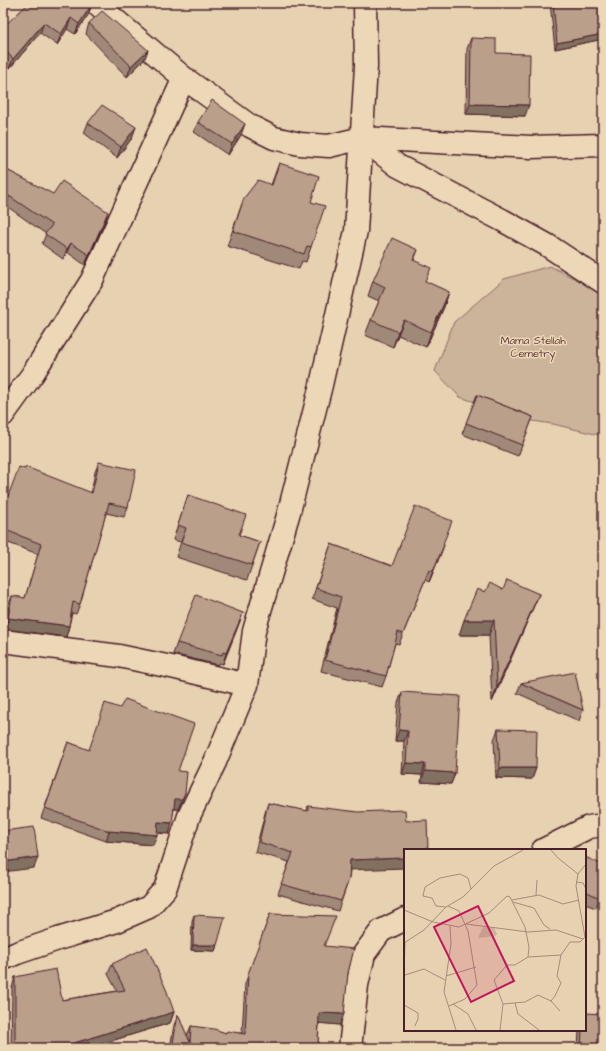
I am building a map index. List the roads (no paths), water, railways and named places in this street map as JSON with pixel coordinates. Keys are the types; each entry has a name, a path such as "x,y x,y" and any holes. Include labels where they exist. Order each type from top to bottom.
{"street":[{"path":"95,3 184,78 250,126 274,138 300,144 329,146 362,138 530,147 603,145"},
{"path":"3,959 58,939 118,921 149,908 165,889 189,816 215,762 246,685 254,631 289,512 312,423 356,231 366,66 365,3"},
{"path":"3,414 32,375 92,280 184,78"},
{"path":"362,138 398,166 548,245 603,282"},
{"path":"3,641 118,656 246,685"},
{"path":"545,849 589,827 603,825"},
{"path":"350,1048 357,985 364,954 381,931 404,920"}],"park label":[{"name":"Mama Stellah Cemetry","path":"533,346"}]}
